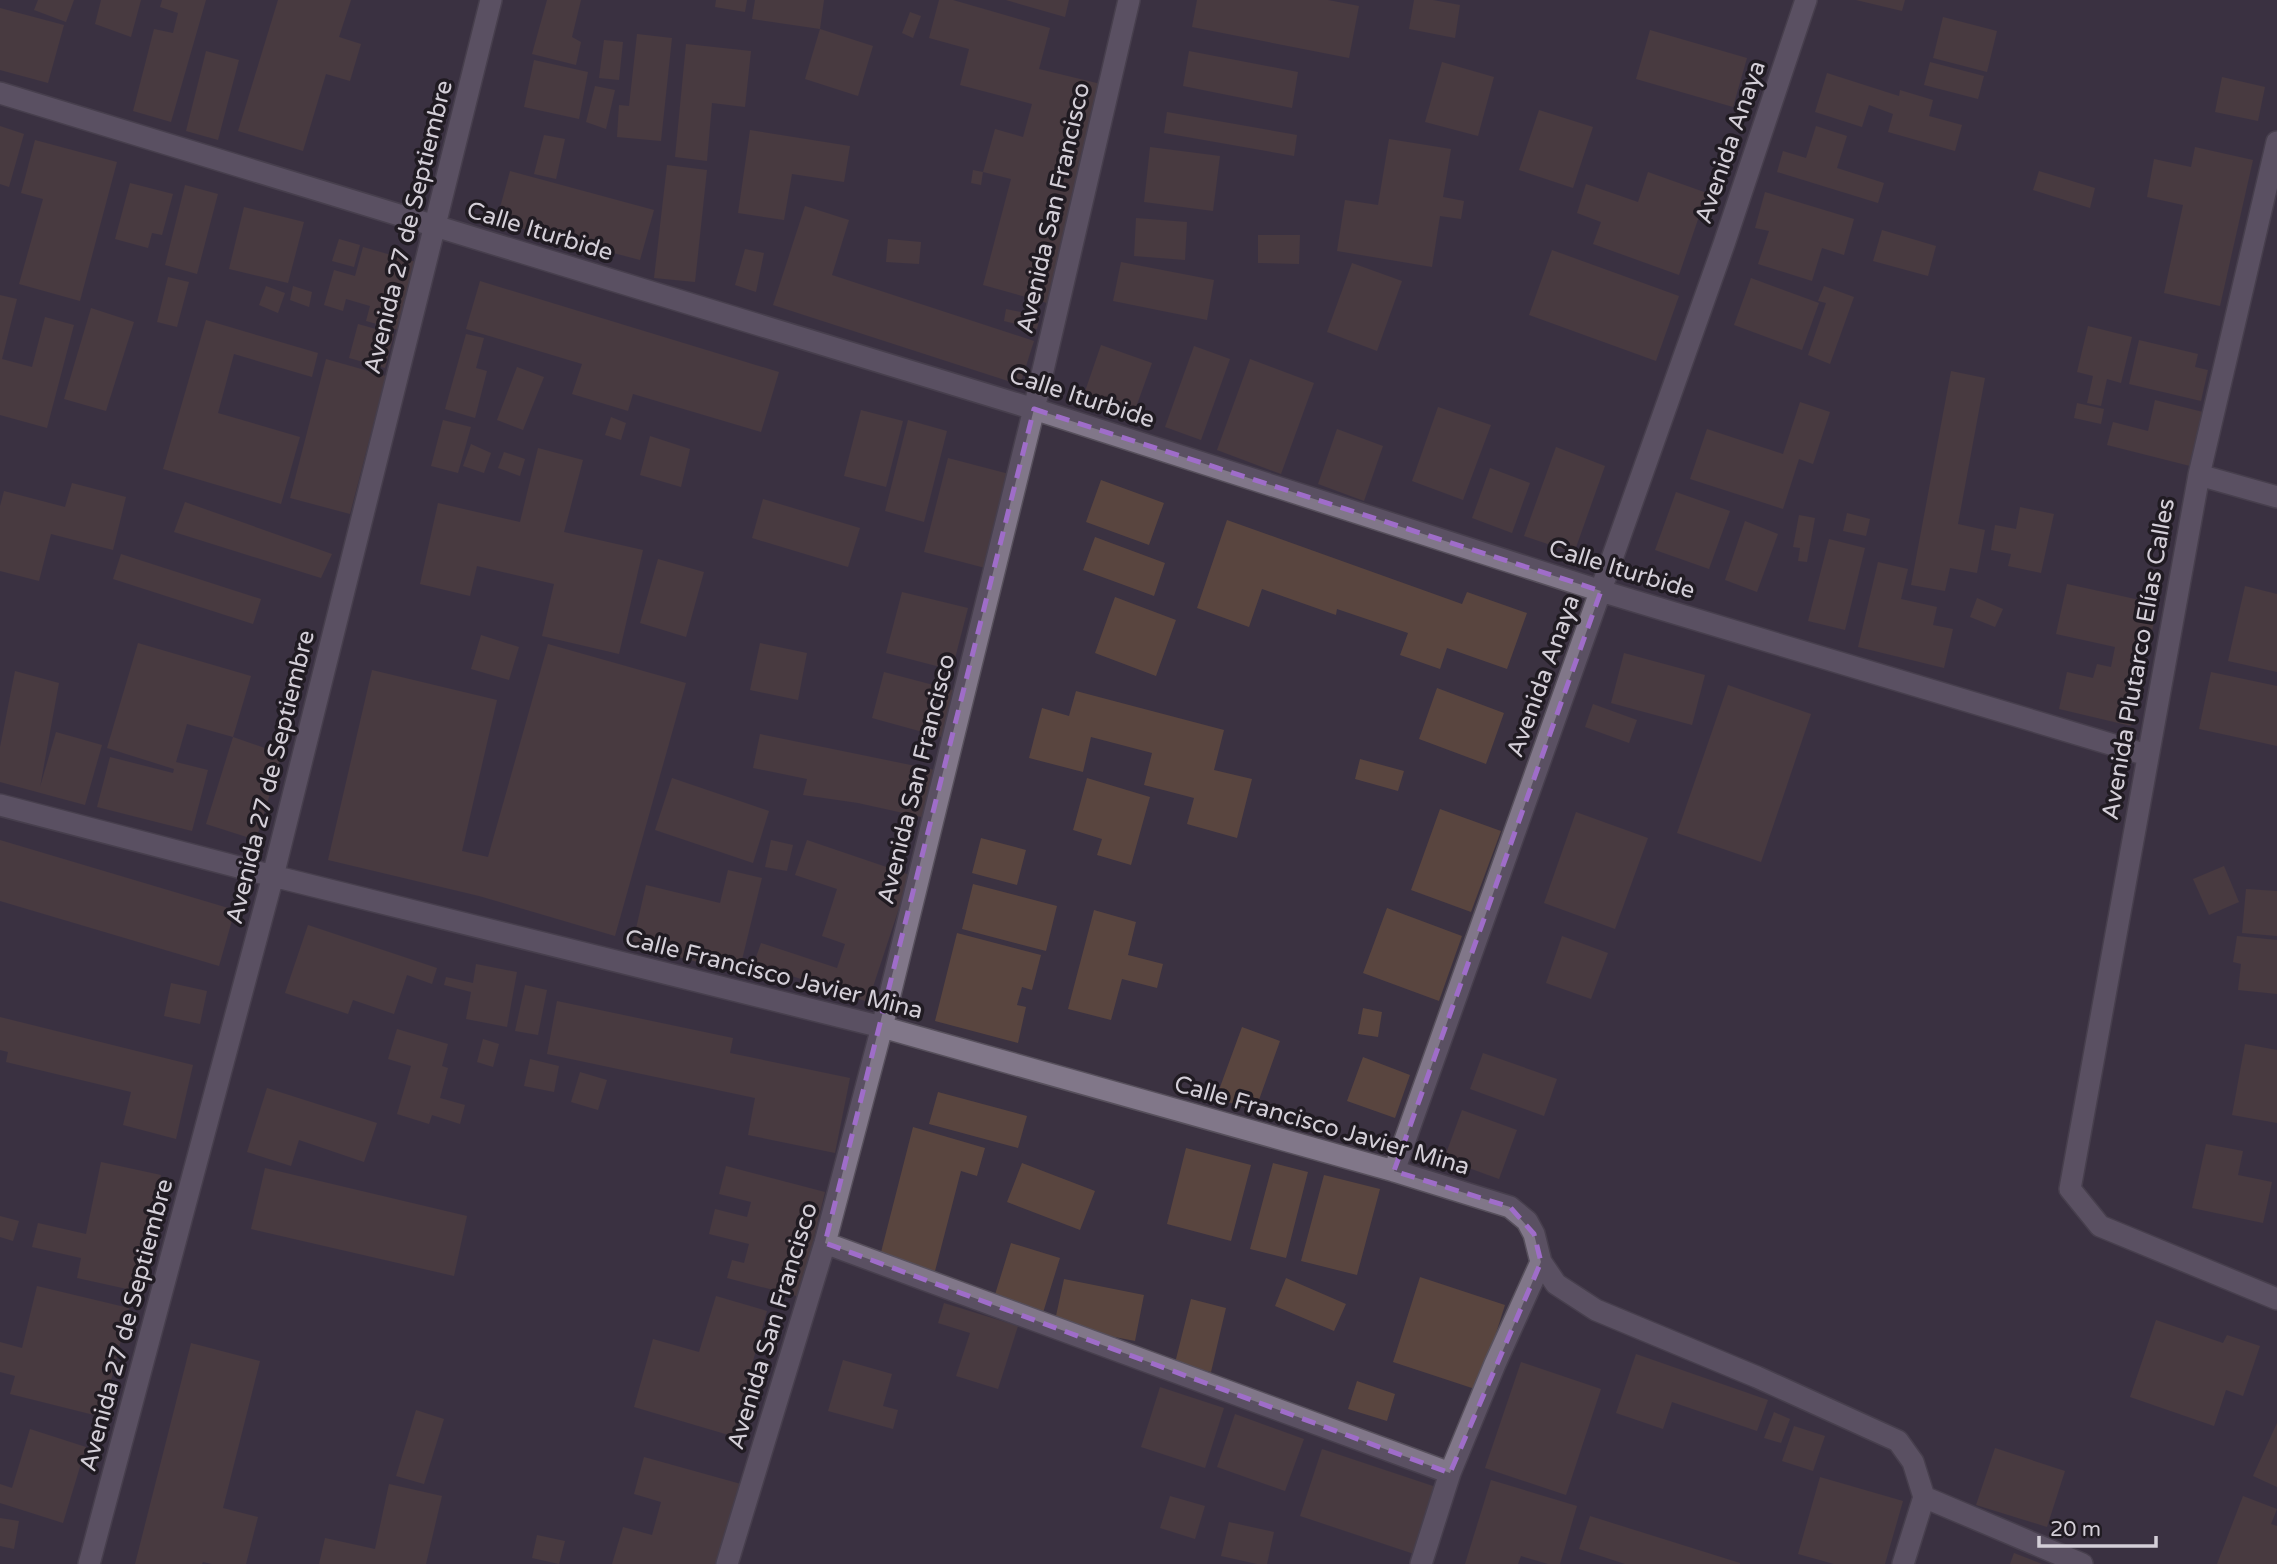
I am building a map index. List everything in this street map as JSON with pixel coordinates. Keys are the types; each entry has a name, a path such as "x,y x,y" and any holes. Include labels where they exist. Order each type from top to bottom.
{"street":[{"name":"Avenida 27 de Septiembre","path":"89,1564 273,876 491,0"},
{"name":"Avenida San Francisco","path":"727,1564 825,1243 882,1027 1034,409 1129,0"},
{"name":"Avenida Anaya","path":"1394,1171 1724,244 1805,0"},
{"name":"Calle Iturbide","path":"0,93 1034,409 1601,591 2147,755"},
{"name":"Avenida Plutarco Elías Calles","path":"2275,156 2199,475 2070,1189 2100,1226 2277,1299"},
{"path":"2199,475 2277,497"},
{"name":"Calle Francisco Javier Mina","path":"0,805 273,876 882,1027 1394,1171 1510,1208 1527,1221 1534,1234 1541,1262"},
{"path":"825,1243 1450,1473"},
{"path":"1421,1564 1450,1473 1541,1262"},
{"path":"1541,1262 1556,1284 1596,1310 1757,1377 1898,1441 1913,1462 1924,1497 1903,1564"},
{"path":"1924,1497 2082,1564"}],"highlighted area":[{"path":"1034,409 1601,591 1394,1171 1510,1207 1534,1234 1541,1262 1450,1473 825,1243"}],"building":[{"path":"38,0 74,0 66,22 34,10"},
{"path":"101,0 141,0 131,37 95,24"},
{"path":"162,0 206,0 171,122 133,111 154,29 173,33 178,13 160,7"},
{"path":"278,0 351,0 339,37 361,44 350,81 326,74 303,151 238,131"},
{"path":"547,0 581,0 572,37 581,42 576,65 532,54"},
{"path":"716,0 747,0 745,12 715,7"},
{"path":"755,0 824,0 820,29 752,19"},
{"path":"939,0 953,0 1050,28 1039,69 1109,86 1047,303 983,285 1011,179 983,172 995,129 1023,137 1032,104 960,85 969,49 929,38"},
{"path":"1006,0 1069,0 1065,17"},
{"path":"1197,0 1328,0 1359,6 1349,58 1192,27"},
{"path":"1414,0 1460,5 1455,38 1409,29"},
{"path":"1856,0 1905,0 1902,11"},
{"path":"0,8 64,25 48,83 0,70"},
{"path":"910,12 921,16 913,38 902,33"},
{"path":"1943,17 1997,31 1987,72 1933,58"},
{"path":"820,29 873,46 858,96 805,79"},
{"path":"1650,30 1747,58 1733,107 1636,79"},
{"path":"637,34 672,38 661,141 617,137 619,105 629,106"},
{"path":"604,40 623,42 619,80 599,78"},
{"path":"686,44 751,51 745,107 712,103 707,161 675,157"},
{"path":"206,51 239,60 218,140 186,131"},
{"path":"1189,51 1298,72 1292,108 1183,86"},
{"path":"534,60 588,72 579,119 524,107"},
{"path":"1442,62 1494,77 1478,136 1425,122"},
{"path":"1930,62 1984,76 1978,99 1924,85"},
{"path":"1827,73 1899,96 1900,90 1933,100 1929,116 1962,125 1955,151 1888,132 1893,114 1869,105 1862,127 1815,112"},
{"path":"2222,77 2265,87 2258,121 2215,112"},
{"path":"595,86 615,90 606,129 586,122"},
{"path":"1539,110 1593,127 1573,188 1519,170"},
{"path":"1167,112 1297,135 1294,156 1164,133"},
{"path":"0,126 24,134 9,187 0,184"},
{"path":"1816,126 1847,136 1837,168 1884,183 1878,203 1777,172 1783,151 1806,158"},
{"path":"750,130 850,146 844,182 792,174 784,220 738,213"},
{"path":"544,135 565,139 556,179 534,174"},
{"path":"1389,139 1451,149 1443,197 1464,201 1461,219 1440,216 1432,267 1337,251 1345,200 1378,205"},
{"path":"35,140 117,162 80,301 19,284 43,199 21,193"},
{"path":"1150,147 1220,156 1213,211 1144,202"},
{"path":"2195,147 2253,160 2220,306 2164,293 2183,205 2147,197 2154,159 2191,167"},
{"path":"667,165 707,170 695,282 654,278"},
{"path":"973,170 983,172 981,185 971,183"},
{"path":"510,171 654,210 640,260 496,222"},
{"path":"2039,171 2095,188 2090,208 2033,190"},
{"path":"1648,172 1707,193 1679,275 1593,244 1601,222 1577,213 1586,184 1638,202"},
{"path":"130,183 173,194 162,235 152,233 148,248 115,239"},
{"path":"185,185 218,194 197,274 165,265"},
{"path":"1765,192 1854,219 1844,255 1822,248 1812,281 1758,264 1769,231 1755,228"},
{"path":"805,206 849,220 832,275 1034,341 1020,385 773,305"},
{"path":"244,207 304,222 288,283 229,269"},
{"path":"1136,218 1187,222 1185,260 1134,256"},
{"path":"1882,230 1936,246 1928,276 1873,261"},
{"path":"1258,235 1300,235 1299,264 1258,263"},
{"path":"339,239 360,245 354,267 332,261"},
{"path":"888,239 921,242 919,264 886,262"},
{"path":"363,247 416,262 398,330 366,321 370,306 346,299 343,311 324,305 334,270 355,276"},
{"path":"745,249 764,253 756,292 735,285"},
{"path":"1552,250 1679,296 1656,361 1529,315"},
{"path":"1121,262 1214,280 1207,320 1113,301"},
{"path":"1352,263 1402,281 1377,351 1327,332"},
{"path":"168,277 189,282 177,327 157,322"},
{"path":"1751,278 1819,303 1802,350 1734,325"},
{"path":"480,281 779,372 761,432 633,394 628,411 572,394 582,364 466,329"},
{"path":"266,286 285,293 278,313 259,305"},
{"path":"293,286 312,292 309,307 290,300"},
{"path":"1824,286 1854,297 1830,364 1808,355 1826,303 1818,301"},
{"path":"0,295 17,299 2,359 32,367 45,317 74,325 47,428 0,415"},
{"path":"91,308 134,322 106,411 64,399"},
{"path":"1006,309 1040,316 1037,329 1004,321"},
{"path":"206,320 318,353 312,377 234,354 218,413 300,437 281,504 163,469"},
{"path":"358,324 394,334 385,368 349,358"},
{"path":"2088,326 2132,337 2121,383 2107,379 2101,406 2087,403 2093,376 2077,372"},
{"path":"466,334 484,338 476,368 487,371 475,418 445,409"},
{"path":"2139,340 2198,354 2195,367 2208,370 2201,401 2129,384"},
{"path":"1101,345 1152,363 1131,421 1081,403"},
{"path":"1194,346 1230,359 1201,440 1165,427"},
{"path":"326,359 386,376 350,514 290,498"},
{"path":"1250,359 1314,383 1281,474 1217,450"},
{"path":"517,367 544,377 523,430 497,420"},
{"path":"1951,371 1985,378 1958,524 1985,530 1977,573 1950,568 1945,591 1911,585"},
{"path":"2155,400 2203,412 2190,466 2107,445 2113,422 2148,431"},
{"path":"1800,402 1830,412 1813,464 1799,459 1783,509 1690,479 1707,429 1783,454"},
{"path":"2077,403 2104,409 2101,424 2074,418"},
{"path":"1438,407 1491,425 1463,500 1412,481"},
{"path":"861,410 903,421 886,487 844,476"},
{"path":"611,417 626,423 621,440 605,435"},
{"path":"443,420 471,427 458,473 431,466"},
{"path":"908,420 947,431 924,522 885,511"},
{"path":"1337,429 1383,446 1364,501 1318,484"},
{"path":"650,436 690,449 681,487 640,475"},
{"path":"471,444 491,453 484,473 463,466"},
{"path":"1556,447 1605,466 1574,553 1524,536"},
{"path":"538,448 583,460 564,532 643,550 619,654 542,636 554,584 477,566 470,596 420,584 438,503 520,522"},
{"path":"504,452 525,459 520,476 498,468"},
{"path":"948,458 1013,475 989,569 924,552"},
{"path":"1490,468 1530,483 1512,533 1472,518"},
{"path":"1101,480 1164,503 1149,545 1086,522"},
{"path":"72,483 126,497 113,550 51,534 39,581 0,571 0,506 4,491 65,507"},
{"path":"1676,492 1730,511 1709,569 1655,550"},
{"path":"763,499 860,528 848,567 752,538"},
{"path":"185,502 332,554 321,578 174,532"},
{"path":"2020,507 2054,514 2041,573 2008,566 2011,554 1991,550 1995,525 2016,529"},
{"path":"1847,513 1870,519 1866,536 1843,531"},
{"path":"1799,515 1815,518 1807,562 1798,561 1800,548 1793,547"},
{"path":"1227,520 1462,604 1467,592 1527,613 1507,669 1447,648 1440,669 1400,655 1408,633 1337,609 1336,615 1262,589 1249,627 1197,608"},
{"path":"1745,521 1778,534 1757,592 1725,580"},
{"path":"1095,537 1165,563 1154,596 1083,570"},
{"path":"1829,539 1865,548 1845,630 1808,621"},
{"path":"121,554 261,599 253,624 113,579"},
{"path":"658,559 704,572 686,637 640,623"},
{"path":"1878,562 1908,569 1901,599 1937,607 1933,625 1953,629 1944,668 1858,647"},
{"path":"2067,584 2158,604 2131,726 2059,709 2067,672 2093,678 2097,664 2111,667 2115,647 2056,634"},
{"path":"2245,586 2277,594 2277,672 2228,661"},
{"path":"902,592 968,608 952,670 886,653"},
{"path":"1115,597 1176,620 1156,676 1095,653"},
{"path":"1977,598 2003,609 1995,627 1970,617"},
{"path":"481,635 519,647 509,680 471,669"},
{"path":"138,643 251,676 233,737 187,724 176,762 208,770 192,831 97,807 110,757 173,773 174,769 107,748"},
{"path":"760,643 807,653 798,700 750,690"},
{"path":"548,644 686,683 615,936 479,896 328,860 372,670 497,700 462,851 488,857"},
{"path":"1624,653 1705,675 1692,725 1611,703"},
{"path":"15,671 59,683 40,787 56,732 102,745 85,805 0,782 0,747"},
{"path":"884,672 960,692 948,739 872,718"},
{"path":"2211,672 2277,686 2277,746 2199,729"},
{"path":"1728,685 1811,714 1761,862 1677,833"},
{"path":"1437,688 1504,713 1486,764 1419,739"},
{"path":"1076,691 1224,730 1214,770 1252,779 1237,838 1187,824 1194,798 1144,785 1152,753 1091,737 1083,772 1029,758 1042,708 1069,716"},
{"path":"1593,704 1637,720 1629,743 1585,727"},
{"path":"760,734 935,770 926,818 858,803 803,795 807,779 753,768"},
{"path":"233,737 282,754 256,840 206,824"},
{"path":"1360,759 1404,771 1398,791 1355,779"},
{"path":"672,778 769,811 753,863 655,830"},
{"path":"1087,778 1150,797 1131,865 1097,855 1102,839 1073,830"},
{"path":"1440,809 1501,831 1471,912 1411,890"},
{"path":"1576,812 1648,838 1615,929 1544,903"},
{"path":"981,838 1026,850 1017,885 972,873"},
{"path":"0,840 235,910 219,966 0,901"},
{"path":"771,840 793,845 787,871 765,867"},
{"path":"807,840 910,875 868,1002 754,963 761,943 837,968 845,944 822,936 837,889 795,875"},
{"path":"2224,866 2239,902 2209,915 2193,879"},
{"path":"728,870 762,878 739,972 632,946 646,885 720,903"},
{"path":"973,884 1057,906 1046,951 962,929"},
{"path":"2246,889 2277,891 2277,936 2242,933"},
{"path":"1387,908 1462,936 1439,1001 1363,973"},
{"path":"1094,910 1136,922 1128,955 1163,964 1157,988 1122,979 1111,1020 1068,1009"},
{"path":"308,925 437,968 432,984 407,975 394,1014 353,1000 348,1014 285,993"},
{"path":"957,933 1041,955 1032,990 1022,987 1017,1005 1026,1007 1018,1043 935,1021"},
{"path":"1562,936 1608,953 1591,999 1546,983"},
{"path":"2237,936 2277,940 2277,994 2238,990 2241,964 2233,962"},
{"path":"476,964 517,972 507,1027 466,1019 471,992 444,985 446,977 473,983"},
{"path":"171,983 207,991 200,1024 164,1016"},
{"path":"525,985 547,990 538,1035 515,1031"},
{"path":"557,1001 733,1038 730,1053 850,1078 835,1153 748,1135 755,1098 547,1054"},
{"path":"1363,1008 1382,1012 1378,1037 1358,1034"},
{"path":"0,1017 193,1065 176,1139 123,1125 131,1092 6,1062 8,1052 0,1050"},
{"path":"1242,1027 1280,1041 1255,1111 1216,1098"},
{"path":"397,1029 448,1044 442,1066 448,1068 440,1098 465,1105 460,1124 432,1115 429,1124 397,1114 411,1066 388,1059"},
{"path":"483,1039 499,1044 493,1067 477,1062"},
{"path":"2245,1044 2277,1050 2277,1123 2232,1115"},
{"path":"1483,1053 1557,1079 1544,1116 1470,1089"},
{"path":"1363,1057 1410,1075 1395,1118 1347,1101"},
{"path":"530,1059 559,1066 554,1092 524,1086"},
{"path":"580,1072 607,1080 598,1110 571,1102"},
{"path":"267,1088 377,1123 364,1162 299,1140 291,1166 247,1152"},
{"path":"938,1092 1027,1116 1018,1148 929,1124"},
{"path":"1462,1110 1517,1130 1499,1179 1444,1159"},
{"path":"913,1127 985,1148 977,1176 961,1171 934,1275 879,1260"},
{"path":"2206,1144 2243,1151 2238,1175 2272,1182 2263,1223 2192,1208"},
{"path":"1186,1148 1251,1165 1231,1241 1167,1224"},
{"path":"101,1162 161,1175 136,1291 77,1278 81,1258 32,1247 38,1223 86,1234"},
{"path":"1022,1163 1095,1191 1080,1230 1007,1202"},
{"path":"1273,1163 1308,1172 1286,1258 1250,1249"},
{"path":"726,1166 825,1192 800,1297 727,1278 732,1260 744,1263 749,1244 709,1234 715,1209 747,1217 751,1202 719,1194"},
{"path":"265,1168 467,1216 454,1276 251,1229"},
{"path":"1324,1175 1380,1189 1357,1275 1301,1261"},
{"path":"0,1216 19,1221 13,1241 0,1237"},
{"path":"1011,1243 1060,1258 1042,1316 993,1301"},
{"path":"1420,1277 1505,1305 1478,1390 1393,1362"},
{"path":"1286,1278 1346,1304 1334,1331 1275,1306"},
{"path":"1064,1279 1144,1295 1135,1341 1054,1325"},
{"path":"37,1286 129,1308 102,1417 10,1394 15,1376 0,1372 0,1342 22,1348"},
{"path":"716,1296 767,1311 732,1436 634,1407 653,1339 699,1352"},
{"path":"1191,1299 1226,1308 1211,1372 1175,1363"},
{"path":"944,1303 1018,1326 998,1389 956,1376 970,1333 938,1323"},
{"path":"2156,1320 2223,1343 2227,1335 2260,1346 2243,1396 2226,1390 2214,1426 2130,1397"},
{"path":"191,1343 260,1361 223,1508 258,1517 246,1564 135,1564"},
{"path":"1636,1354 1768,1400 1757,1431 1672,1402 1663,1429 1616,1413"},
{"path":"843,1360 892,1374 883,1406 898,1410 893,1429 828,1411"},
{"path":"1521,1362 1601,1389 1566,1495 1485,1468"},
{"path":"1357,1381 1395,1394 1387,1421 1348,1409"},
{"path":"1160,1387 1224,1408 1205,1468 1141,1447"},
{"path":"416,1410 444,1419 424,1484 396,1476"},
{"path":"1774,1412 1790,1419 1781,1443 1764,1438"},
{"path":"1235,1414 1304,1439 1285,1491 1217,1467"},
{"path":"2277,1423 2277,1487 2253,1476"},
{"path":"1794,1426 1825,1436 1813,1471 1782,1461"},
{"path":"30,1429 86,1447 63,1523 0,1503 0,1484 12,1488"},
{"path":"1995,1448 2065,1471 2047,1527 1976,1505"},
{"path":"1322,1449 1439,1488 1417,1555 1300,1516"},
{"path":"644,1457 741,1484 719,1564 612,1564 623,1527 652,1535 661,1502 634,1494"},
{"path":"1820,1477 1903,1501 1885,1564 1834,1564 1798,1554"},
{"path":"1491,1480 1577,1506 1560,1564 1548,1564 1521,1556 1518,1564 1465,1564"},
{"path":"389,1484 442,1496 426,1564 319,1564 325,1538 375,1549"},
{"path":"1170,1496 1205,1506 1195,1539 1160,1528"},
{"path":"2243,1496 2277,1509 2271,1524 2277,1526 2277,1564 2217,1564"},
{"path":"1590,1516 1740,1564 1625,1564 1579,1549"},
{"path":"0,1518 19,1521 14,1549 0,1546"},
{"path":"1229,1522 1274,1532 1267,1564 1221,1556"},
{"path":"537,1535 565,1541 559,1564 532,1558"},
{"path":"2014,1553 2042,1564 2010,1564"}]}
